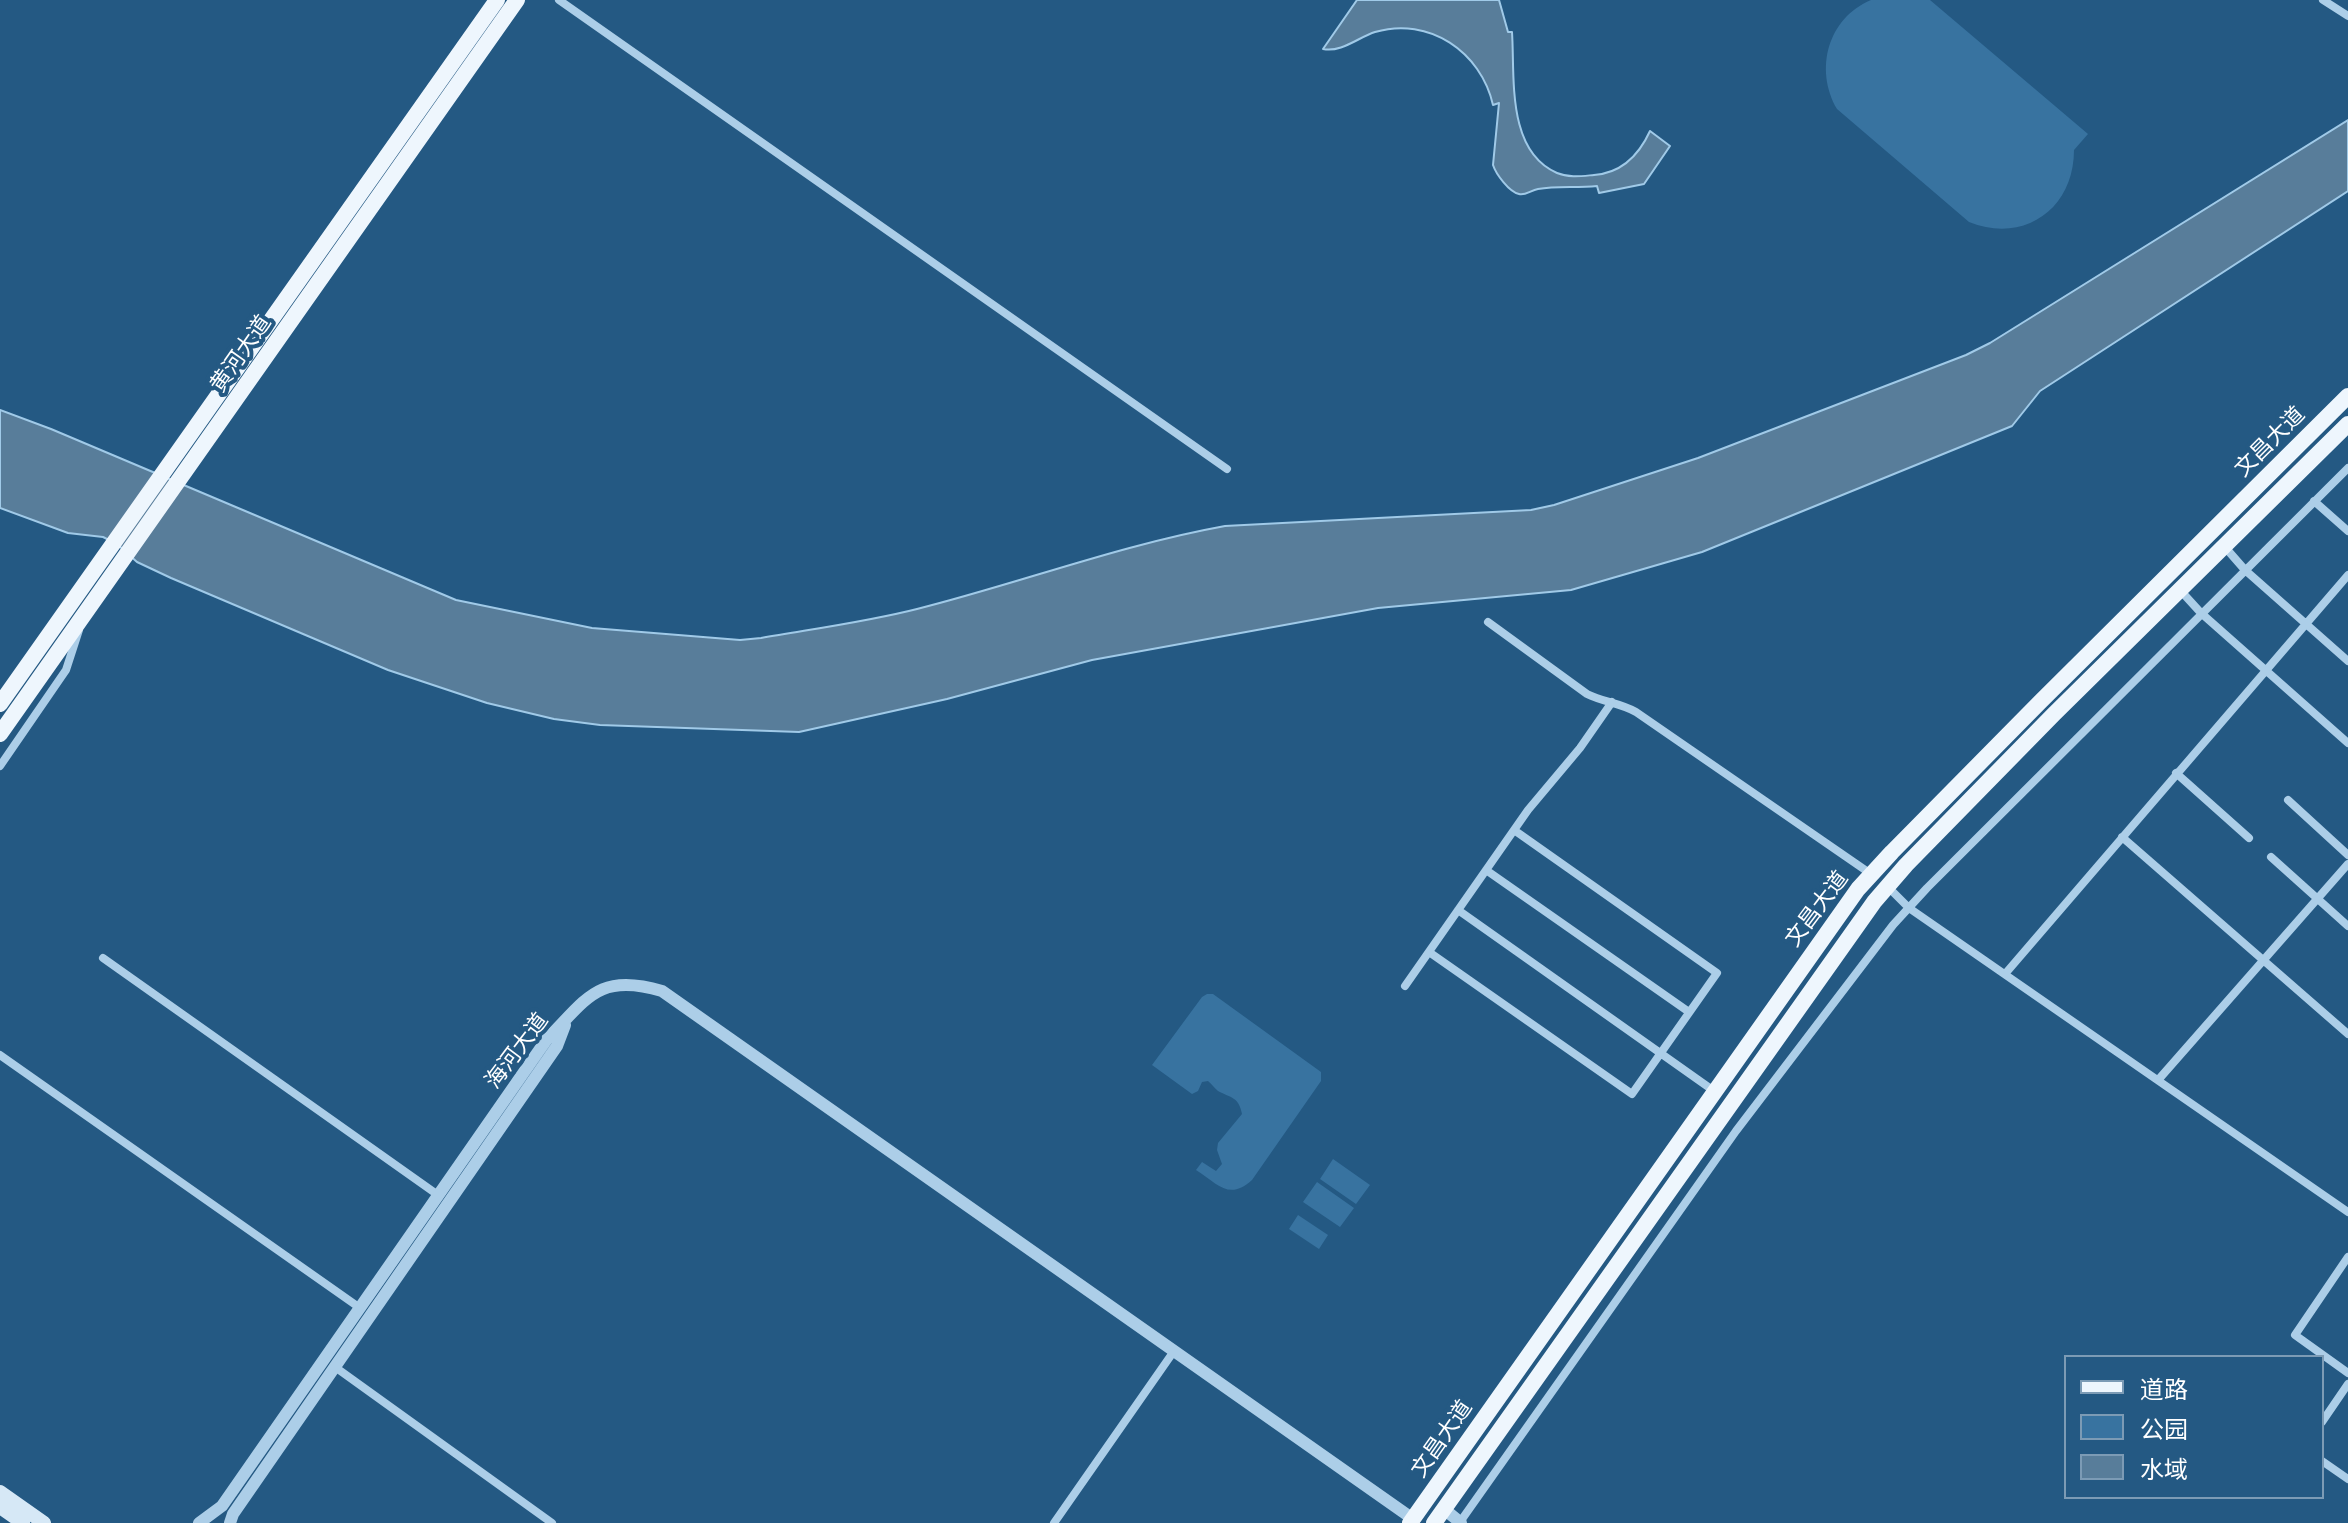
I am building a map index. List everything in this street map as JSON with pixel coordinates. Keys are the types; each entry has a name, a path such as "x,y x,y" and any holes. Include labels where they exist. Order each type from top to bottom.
{"main road":[{"name":"黄河大道","path":"172,475 497,0"},
{"name":"黄河大道","path":"0,704 114,557 517,0"},
{"name":"文昌大道","path":"1411,1521 1871,874 2348,396"},
{"name":"文昌大道","path":"1439,1516 1848,936 1887,886 2348,424"},
{"name":"黄河大道","path":"0,734 81,618 114,557"},
{"path":"0,1492 44,1523"},
{"path":"0,1507 23,1523"}],"street":[{"path":"559,0 1227,469"},
{"path":"2323,0 2348,16"},
{"path":"1439,1516 1461,1523 1736,1131 1909,908 2348,468"},
{"path":"2314,501 2348,531"},
{"path":"2224,546 2245,570 2348,661"},
{"path":"2005,974 2348,575"},
{"path":"2180,590 2201,613 2348,743"},
{"path":"0,766 66,670 81,618"},
{"path":"1488,622 1587,694 1636,712 1871,874"},
{"path":"1405,986 1514,830 1580,748 1612,702"},
{"path":"2176,773 2249,838"},
{"path":"2288,800 2348,855"},
{"path":"1429,952 1632,1094 1717,973 1514,830"},
{"path":"2122,837 2348,1034"},
{"path":"2271,857 2348,926"},
{"path":"2159,1079 2348,864"},
{"path":"1486,870 1689,1012"},
{"path":"1887,886 1909,908 2348,1212"},
{"path":"1458,910 1714,1091"},
{"path":"103,958 438,1195"},
{"path":"567,1018 582,1001 611,987 644,985 662,991 1411,1521"},
{"name":"海河大道","path":"199,1523 222,1506 547,1039 567,1018"},
{"name":"海河大道","path":"230,1523 233,1514 557,1046 567,1018"},
{"path":"0,1055 360,1308"},
{"path":"2323,1355 2295,1335 2348,1257"},
{"path":"1054,1523 1174,1351"},
{"path":"2324,1356 2348,1373"},
{"path":"335,1367 552,1523"},
{"path":"2324,1419 2348,1384"},
{"path":"2324,1462 2348,1479"}],"green space":[{"path":"1871,0 1930,0 2088,134 2074,150 2072,171 2065,189 2055,205 2042,216 2009,228 1989,228 1969,222 1837,109 1827,78 1829,46 1844,19"},
{"path":"1207,994 1213,994 1321,1072 1321,1081 1252,1180 1230,1190 1196,1170 1202,1162 1216,1171 1222,1164 1218,1143 1242,1114 1239,1104 1208,1081 1202,1082 1198,1091 1192,1094 1152,1065"},
{"path":"1333,1159 1370,1185 1356,1204 1320,1179"},
{"path":"1317,1182 1354,1208 1340,1227 1303,1202"},
{"path":"1298,1215 1328,1235 1319,1249 1289,1229"}],"water":[{"path":"1357,0 1499,0 1508,32 1512,32 1514,90 1521,130 1529,148 1541,162 1557,173 1580,176 1613,171 1635,155 1650,131 1670,146 1644,184 1599,193 1597,186 1545,188 1526,194 1515,193 1503,182 1493,165 1499,103 1493,105 1487,86 1465,54 1433,34 1395,28 1375,32 1336,49 1323,49"},
{"path":"2348,120 2348,191 2040,391 2012,426 1702,552 1571,590 1378,608 1092,660 947,699 799,732 600,725 554,719 487,703 388,670 171,578 137,562 117,544 103,537 68,533 0,508 0,410 456,600 592,628 740,640 859,622 956,599 1147,543 1225,526 1531,510 1698,458 1990,343"}]}
